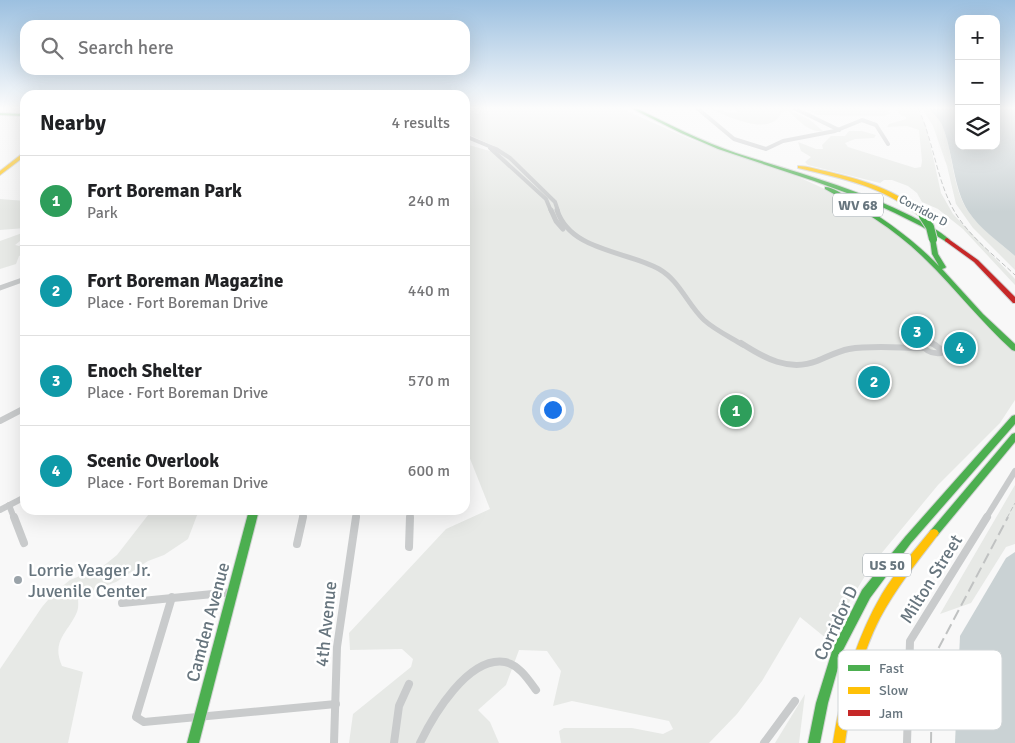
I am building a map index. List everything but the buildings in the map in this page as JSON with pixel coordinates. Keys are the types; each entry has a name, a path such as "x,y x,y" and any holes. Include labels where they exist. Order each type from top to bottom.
{"main road":[{"name":"Corridor D","path":"704,143 769,158 864,193 923,221 981,258 1015,291"},
{"path":"0,174 20,158"},
{"name":"Corridor D","path":"769,158 861,195 927,227 967,253 984,267 1015,301"},
{"name":"WV 68","path":"769,158 872,185 903,199 923,216 930,227 935,254 943,266 992,320 1015,342"},
{"name":"WV 68","path":"769,158 835,192 896,230 925,255 987,322 1015,348"},
{"name":"Corridor D","path":"814,743 822,703 838,648 866,594 876,578 908,540 1015,418"},
{"name":"Corridor D","path":"861,650 882,604 898,579 1015,436"},
{"name":"Camden Avenue","path":"193,743 253,515"},
{"name":"Corridor D","path":"839,743 841,730"}],"street":[{"path":"482,143 504,153 555,202 560,219 569,230 601,250"},
{"path":"741,143 769,158 780,143"},
{"path":"490,146 548,201 556,221 565,231 584,244 659,269 682,289 696,312 705,321 742,346 774,362 807,364 850,349 923,348"},
{"path":"533,187 539,185"},
{"path":"0,288 20,281"},
{"path":"0,421 20,411"},
{"name":"Milton Street","path":"910,650 910,641 1015,471"},
{"path":"0,510 20,500"},
{"path":"9,505 24,543"},
{"path":"297,544 303,515"},
{"name":"4th Avenue","path":"334,743 337,647 356,515"},
{"path":"408,547 410,515"},
{"path":"122,603 233,592"},
{"path":"172,597 136,717 144,722 336,704"},
{"path":"420,743 435,712 466,679 484,664 500,662 514,666 536,690"},
{"path":"394,743 399,706 409,684"},
{"path":"764,743 795,701"},
{"name":"Milton Street","path":"907,730 907,743"}],"shaded area":[{"path":"487,143 701,143 792,174 861,208 893,231 920,254 1015,351 1015,400 1000,423 938,485 871,566 827,639 800,617 762,681 737,714 709,743 561,743 559,731 564,728 632,728 663,734 673,729 669,721 572,701 553,706 561,671 547,651 519,650 506,685 478,710 490,722 499,743 349,743 353,714 411,667 413,659 402,649 350,650 349,633 446,529 490,509 470,459 470,145 490,151 494,146"},
{"path":"798,143 816,149 823,149 822,145 824,143 846,143 848,147 915,168 921,167 920,143 930,143 941,193 953,214 1015,279 1015,285 963,229 938,209 922,202 917,193 908,186 892,180 884,180 880,183 808,165 805,162 811,157 801,151"},
{"path":"939,143 947,143 959,192 968,211 984,229 1015,256 1015,270 973,228 956,204 947,166"},
{"path":"948,143 955,143 955,150 1000,150 1000,143 1015,143 1015,256 973,218 963,202 956,181"},
{"path":"0,199 20,201 20,228 0,230"},
{"path":"20,234 20,241 15,245 20,246 20,256 16,264 0,269 0,241"},
{"path":"1015,485 1015,544 1006,547 971,603 940,614"},
{"path":"148,515 197,515 188,539 164,555 148,561 116,582 78,596 77,612 62,637 58,650 62,666 83,672 68,743 0,743 0,669 42,607 54,593 70,580 102,567 117,555"},
{"path":"1015,552 1015,743 955,743 956,730 1002,730 1002,650 959,650 960,636 1006,558"},
{"path":"805,694 799,743 775,743"}],"railway":[{"path":"930,143 942,183 958,217 972,235 1015,275"},
{"path":"1007,518 1015,503"},
{"path":"938,650 1008,517"},
{"path":"931,730 931,743"}],"traffic: fast":[{"path":"707,143 871,200 897,211 947,240"},
{"path":"827,188 880,219 916,247 992,327 1015,348"},
{"path":"923,216 930,227 933,239"},
{"path":"933,239 935,254 943,267"},
{"path":"814,743 822,703 838,648 866,594 908,540 1015,418"},
{"path":"934,533 1015,436"},
{"path":"193,743 253,515"}],"traffic: slow":[{"path":"0,173 20,158"},
{"path":"800,167 849,179 881,190 910,205 923,216"},
{"path":"861,650 876,615 891,589 934,533"},
{"path":"839,743 841,730"}],"traffic: jam":[{"path":"947,240 976,261 1015,301"}],"place":[{"name":"Enoch Shelter","path":"917,332"},
{"name":"Scenic Overlook","path":"960,348"},
{"name":"Fort Boreman Magazine","path":"874,382"},
{"name":"Fort Boreman Park","path":"736,411"},
{"name":"Lorrie Yeager Jr. Juvenile Center","path":"18,580"}]}
